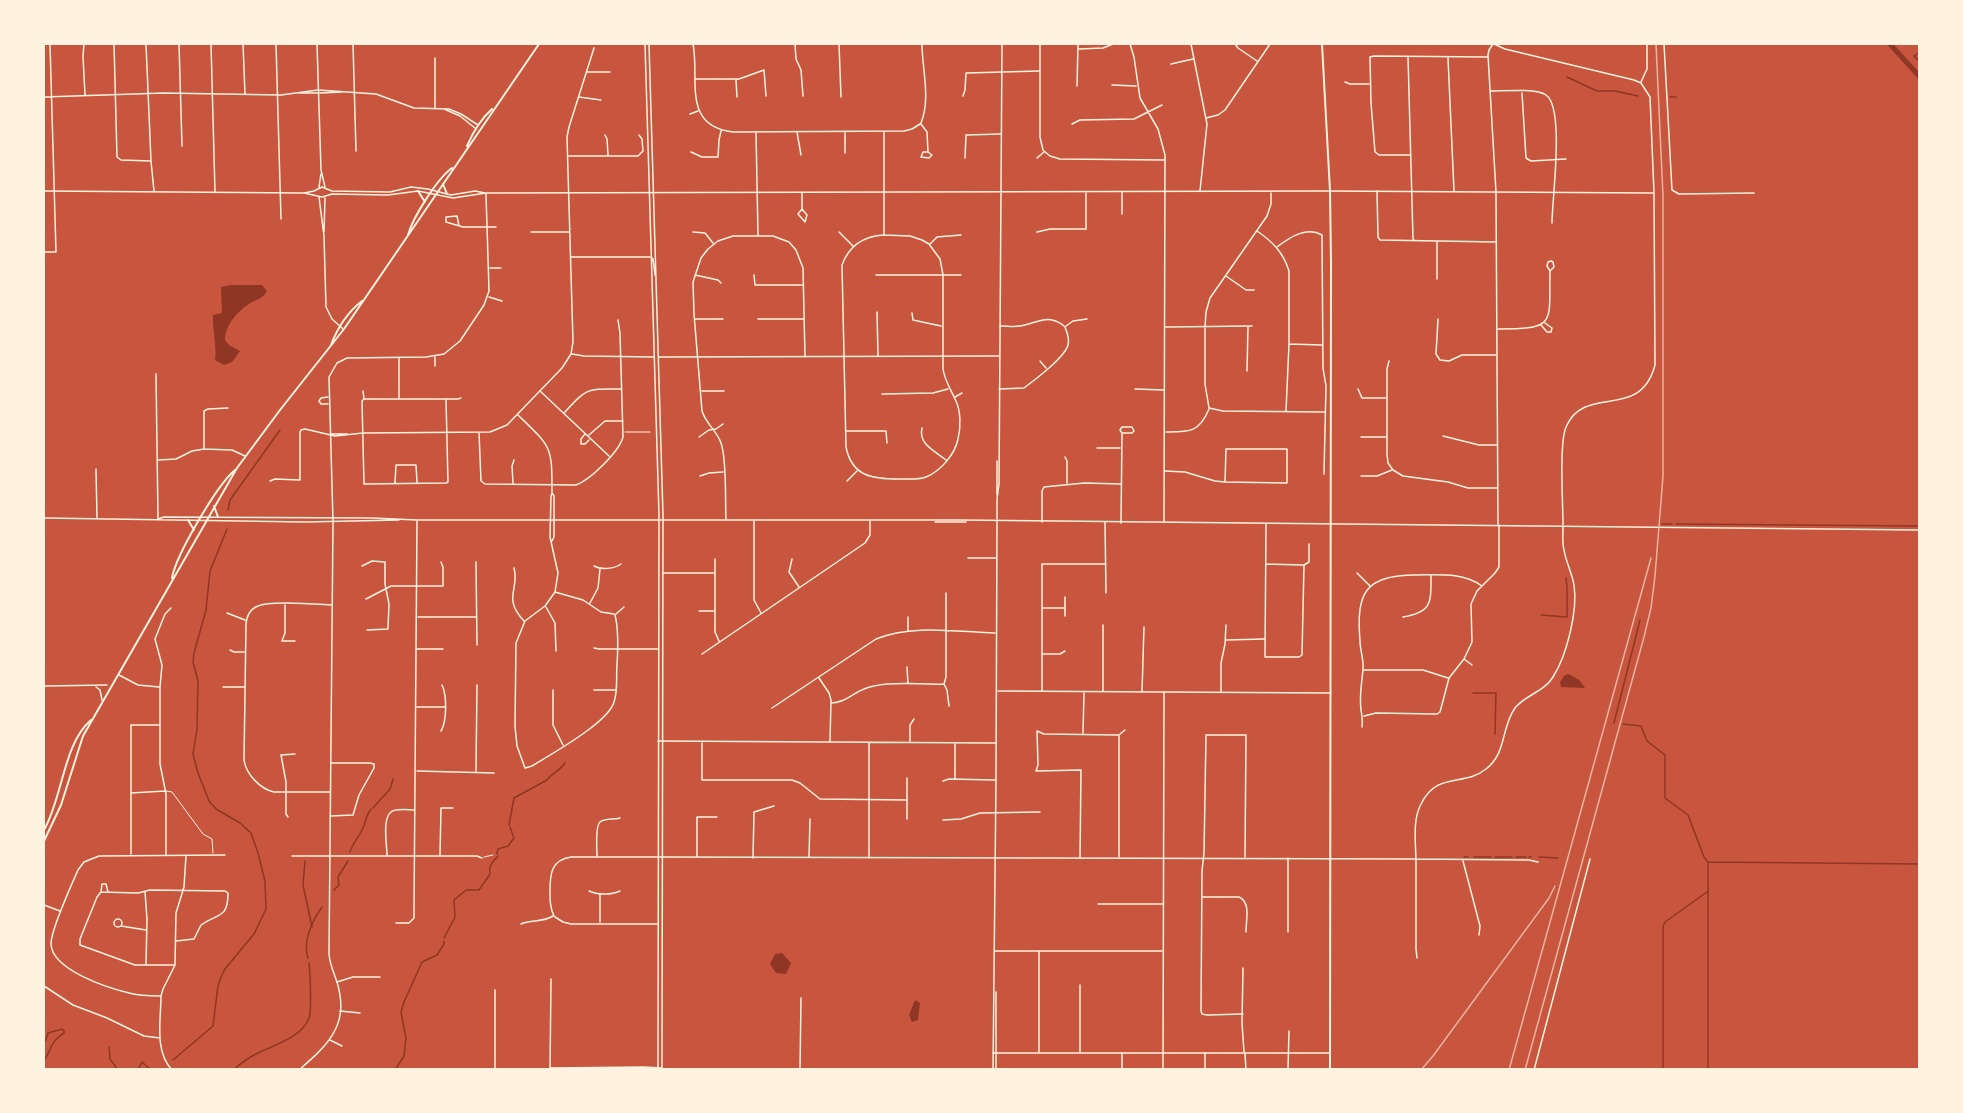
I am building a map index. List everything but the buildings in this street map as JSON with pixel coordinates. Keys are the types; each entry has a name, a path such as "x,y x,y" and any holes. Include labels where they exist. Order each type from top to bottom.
{"main road":[{"path":"329,350 334,335 364,300 539,44"},
{"path":"1322,44 1330,191 1330,1070"},
{"path":"465,152 471,135 484,116 496,105"},
{"path":"476,135 477,127"},
{"path":"407,238 412,222 425,202 446,173 454,167"},
{"path":"443,184 447,194"},
{"path":"418,191 425,202"},
{"path":"44,841 61,805 81,739 214,506 237,468 329,350 351,311 364,300"},
{"path":"172,580 175,566 194,530 223,481 237,468"},
{"path":"214,506 218,517"},
{"path":"188,520 194,530"},
{"path":"44,830 55,806 79,731 94,716"}],"street":[{"path":"44,252 56,252 50,44"},
{"path":"84,44 82,56 85,95"},
{"path":"114,44 118,159 151,161"},
{"path":"146,44 154,192"},
{"path":"179,44 182,146"},
{"path":"211,44 216,192"},
{"path":"243,44 245,95"},
{"path":"276,44 281,219"},
{"path":"317,44 321,170 326,195 324,202 326,307 329,315 342,328"},
{"path":"353,44 356,151"},
{"path":"645,44 659,520 657,857 660,1069"},
{"path":"649,44 663,520 663,858 660,1069"},
{"path":"694,44 695,99 699,110 706,121 722,130 733,132 908,131 920,124 924,114 925,75 922,44"},
{"path":"795,44 796,59 801,70 803,96"},
{"path":"839,44 841,97"},
{"path":"995,1070 997,500 1002,44"},
{"path":"1040,44 1040,137 1044,152 1060,159 1165,160"},
{"path":"1077,86 1078,44"},
{"path":"1078,49 1103,48 1113,44"},
{"path":"1130,44 1140,98 1161,136 1165,160 1164,523"},
{"path":"1191,44 1206,117 1207,134 1200,192"},
{"path":"1235,44 1258,62"},
{"path":"1206,117 1218,115 1225,110 1270,44"},
{"path":"1417,958 1416,821 1418,809 1424,799 1440,784 1474,776 1490,766 1500,753 1509,719 1515,708 1548,683 1559,665 1573,622 1575,599 1572,576 1563,550 1563,438 1566,427 1580,409 1592,404 1624,400 1632,396 1645,386 1652,375 1654,365 1654,193 1650,97 1641,83 1505,49 1494,44 1489,50 1488,57 1497,242 1498,567 1471,604 1472,642 1464,659 1449,678 1440,712 1437,714"},
{"path":"1641,83 1647,69 1647,44"},
{"path":"1664,44 1672,190 1675,193 1754,194"},
{"path":"270,481 275,479 300,480 301,430 343,436 363,433 490,432 500,429 517,415 562,368 571,354 573,338 568,131 594,48"},
{"path":"1407,56 1414,241"},
{"path":"1410,155 1376,154 1370,57 1488,57"},
{"path":"1448,57 1454,192"},
{"path":"435,58 435,109"},
{"path":"1171,64 1194,59"},
{"path":"694,79 736,79 764,70 766,96"},
{"path":"963,96 966,73 1040,71"},
{"path":"587,72 610,72"},
{"path":"736,79 737,97"},
{"path":"1345,82 1370,84"},
{"path":"1112,85 1137,86"},
{"path":"44,97 148,93 277,95 318,91 342,92 379,95 414,108 449,109 461,114 477,127"},
{"path":"1490,91 1538,92 1547,96 1554,108 1556,161 1552,223"},
{"path":"1522,92 1527,160 1566,159"},
{"path":"579,97 601,100"},
{"path":"1072,124 1080,120 1134,119 1162,105"},
{"path":"690,114 699,110"},
{"path":"647,114 651,120"},
{"path":"920,124 927,132 928,152"},
{"path":"690,152 702,157 718,157 719,137 722,130"},
{"path":"845,131 845,153"},
{"path":"884,131 884,235"},
{"path":"756,132 758,236"},
{"path":"797,132 801,155"},
{"path":"965,158 966,135 1002,134"},
{"path":"605,135 608,156"},
{"path":"568,156 638,156 642,154 642,141 639,135"},
{"path":"1037,158 1044,152"},
{"path":"321,170 317,192 321,202 324,236"},
{"path":"44,191 304,192 325,188 332,191 386,192 411,187 453,198 486,193"},
{"path":"437,194 475,192 757,194 1330,191 1654,193"},
{"path":"304,192 322,197 326,195 432,192"},
{"path":"1037,232 1050,229 1086,229 1086,192"},
{"path":"1122,192 1122,214"},
{"path":"1165,432 1188,432 1195,429 1205,419 1209,408 1205,384 1205,327 1210,298 1269,210 1271,192"},
{"path":"1377,192 1379,239 1497,242"},
{"path":"299,1070 330,1040 337,1026 340,1011 340,994 329,958 333,518 329,377 340,360 350,357 435,357 450,351 460,341 488,296 486,193"},
{"path":"802,193 802,209"},
{"path":"459,226 457,216 446,217 446,222 459,226 496,226"},
{"path":"1257,230 1278,247 1285,260 1290,278 1286,411"},
{"path":"531,232 570,232"},
{"path":"693,232 705,233 714,243"},
{"path":"839,232 854,246"},
{"path":"1278,247 1301,233 1318,232 1322,235 1323,345 1326,386 1324,474"},
{"path":"884,235 910,236 929,244 940,259 943,275 944,377 959,414 959,437 956,449 947,460 926,477 879,479 857,470 847,451 842,270 847,255 854,246 868,238 884,235"},
{"path":"929,244 939,236 961,235"},
{"path":"726,519 722,446 704,416 694,319 693,282 695,274 704,253 714,243 733,236 758,236 779,238 789,242 796,250 802,264 805,357"},
{"path":"1437,242 1437,279"},
{"path":"570,257 651,257"},
{"path":"651,257 656,275"},
{"path":"489,268 501,268"},
{"path":"1497,329 1531,329 1544,322 1550,311 1550,271"},
{"path":"695,274 718,280 721,283"},
{"path":"754,275 755,285 803,285"},
{"path":"876,275 961,275"},
{"path":"1226,276 1246,290 1254,290"},
{"path":"488,296 502,301"},
{"path":"877,312 878,357"},
{"path":"912,313 913,320 942,326"},
{"path":"694,319 723,319"},
{"path":"759,319 804,320"},
{"path":"999,389 1024,388 1068,347 1065,327 1057,321 1047,319 1021,326 1000,326"},
{"path":"1065,327 1073,321 1087,319"},
{"path":"1437,319 1436,354 1439,359 1449,361 1462,355 1497,356"},
{"path":"479,432 481,481 485,484 576,485 588,479 620,446 623,432 620,322 618,320"},
{"path":"1541,325 1547,332 1551,332 1552,328 1544,322"},
{"path":"1247,372 1248,326"},
{"path":"1165,327 1252,326"},
{"path":"1289,344 1323,345"},
{"path":"571,354 654,357 999,356"},
{"path":"399,357 399,399"},
{"path":"435,357 435,366"},
{"path":"1040,361 1047,368"},
{"path":"1389,361 1386,369 1387,437 1388,463 1393,470 1403,476 1448,482 1468,488 1498,488"},
{"path":"156,374 158,519"},
{"path":"882,394 933,393 948,388"},
{"path":"564,413 580,395 589,390 622,389"},
{"path":"1135,389 1165,390"},
{"path":"1358,389 1362,398 1386,398"},
{"path":"363,391 364,484 446,483 448,479 446,399"},
{"path":"540,391 609,456"},
{"path":"701,391 724,391"},
{"path":"954,397 962,393"},
{"path":"329,398 321,398 319,402 329,404"},
{"path":"364,399 461,398"},
{"path":"204,449 204,411 228,408"},
{"path":"1209,408 1223,411 1324,412"},
{"path":"517,415 548,447 552,460 552,542 558,573 555,592 545,606 525,621 516,643 515,726 517,746 525,768 563,746 610,712 615,702 618,650 615,615 624,606"},
{"path":"588,436 605,421 623,421"},
{"path":"699,437 723,424"},
{"path":"922,428 920,434 922,441 947,460"},
{"path":"845,431 886,431 887,443"},
{"path":"1121,523 1122,433"},
{"path":"1443,436 1479,445 1498,445"},
{"path":"1361,437 1387,437"},
{"path":"1097,448 1121,448"},
{"path":"157,460 176,459 192,451 204,449 232,450 246,456"},
{"path":"1165,471 1185,472 1215,481 1226,482 1287,483 1287,449 1226,449 1226,482"},
{"path":"1065,457 1067,484"},
{"path":"513,485 514,460"},
{"path":"395,483 396,465 417,465 417,482"},
{"path":"96,469 97,519"},
{"path":"847,480 857,470"},
{"path":"1361,476 1377,476 1393,470"},
{"path":"700,476 724,472"},
{"path":"1042,522 1043,488 1067,484 1121,484"},
{"path":"158,519 164,516 404,520 954,520 1920,530"},
{"path":"276,522 281,517"},
{"path":"44,518 276,522 404,520"},
{"path":"396,924 409,923 414,918 417,520"},
{"path":"754,520 754,600 761,614"},
{"path":"702,654 866,542 870,535 870,520"},
{"path":"1105,522 1106,593"},
{"path":"1266,523 1265,657 1299,657 1302,655 1304,565"},
{"path":"1266,564 1304,565 1309,562 1309,544"},
{"path":"968,558 997,558"},
{"path":"715,559 715,634 719,642"},
{"path":"792,559 789,572 799,588"},
{"path":"362,566 374,561 384,561 389,604 389,628 367,630"},
{"path":"366,599 386,588 443,586 441,562"},
{"path":"476,562 477,645"},
{"path":"594,566 600,569 621,564"},
{"path":"1042,691 1042,564 1106,564"},
{"path":"513,568 515,574 512,600 517,614 525,621"},
{"path":"590,604 598,588 600,569"},
{"path":"663,573 715,573"},
{"path":"1357,573 1371,586"},
{"path":"1362,727 1364,716 1361,711 1363,670 1359,641 1360,609 1363,598 1371,586 1390,576 1431,575 1462,576 1482,586"},
{"path":"1403,617 1421,613 1429,605 1431,575"},
{"path":"555,592 590,604 601,612 615,615"},
{"path":"946,592 946,677 944,684 949,706"},
{"path":"1065,597 1065,615"},
{"path":"330,792 267,790 249,774 244,763 245,652 246,620 255,607 266,604 333,605"},
{"path":"285,604 285,633 282,641 295,641"},
{"path":"545,606 555,623 556,651"},
{"path":"166,855 166,791 160,770 162,665 154,639 165,614 171,608"},
{"path":"1042,608 1065,608"},
{"path":"699,611 715,611"},
{"path":"227,614 246,620"},
{"path":"417,617 477,617"},
{"path":"908,617 908,632"},
{"path":"1221,691 1221,663 1226,639 1226,625"},
{"path":"1103,626 1103,692"},
{"path":"1142,692 1144,627"},
{"path":"772,708 876,639 890,633 997,633"},
{"path":"1226,639 1265,639"},
{"path":"594,648 663,649"},
{"path":"417,649 443,649"},
{"path":"231,650 245,652"},
{"path":"1042,654 1060,654 1065,651"},
{"path":"1464,659 1472,665"},
{"path":"907,667 908,685"},
{"path":"1363,670 1423,670 1449,678"},
{"path":"118,675 138,685 160,687"},
{"path":"819,678 829,693 831,704 830,742"},
{"path":"831,704 842,702 870,686 944,684"},
{"path":"44,686 107,685"},
{"path":"441,731 444,725 445,707 445,691 442,685"},
{"path":"95,686 100,690 102,702"},
{"path":"476,771 477,686"},
{"path":"223,687 245,687"},
{"path":"553,690 553,725 563,746"},
{"path":"594,690 615,690"},
{"path":"997,691 1331,693"},
{"path":"1083,734 1084,692"},
{"path":"1163,1070 1164,692"},
{"path":"416,707 445,707"},
{"path":"1364,716 1376,713 1437,714"},
{"path":"1437,714 1440,719"},
{"path":"910,742 910,725 914,719"},
{"path":"131,855 131,725 160,725"},
{"path":"1080,858 1081,770 1036,771 1038,765 1037,731 1044,734 1119,735 1125,730"},
{"path":"1119,735 1119,858"},
{"path":"1243,1014 1202,1014 1201,1008 1206,735 1246,735 1245,858"},
{"path":"658,741 996,743"},
{"path":"702,741 702,780 792,780 800,783 820,799 907,800"},
{"path":"869,742 869,858"},
{"path":"955,743 955,779"},
{"path":"288,817 281,754 295,754"},
{"path":"330,763 374,764 371,775 359,795 355,812 350,815 330,816"},
{"path":"415,771 494,772"},
{"path":"907,778 907,819"},
{"path":"943,781 996,780"},
{"path":"131,793 166,791"},
{"path":"753,858 754,812 774,806"},
{"path":"440,856 441,808 453,808"},
{"path":"387,856 385,831 391,811 415,810"},
{"path":"943,820 961,819 980,813 1040,812"},
{"path":"697,858 697,817 717,817"},
{"path":"597,857 599,823 603,820 620,818"},
{"path":"809,858 810,819"},
{"path":"172,1070 165,1061 160,1046 161,996 175,965 176,913 183,890 186,855"},
{"path":"161,996 129,993 86,978 63,965 56,958 51,940 81,866 92,858 105,856 225,855"},
{"path":"292,856 477,856 482,858"},
{"path":"658,924 567,924 554,916 550,902 551,871 556,863 565,858 597,857 1288,858 1529,860 1538,862"},
{"path":"1288,858 1288,932"},
{"path":"1534,1070 1590,859"},
{"path":"1462,860 1480,926 1479,935"},
{"path":"108,892 106,884 100,885 101,892 79,944 135,965 175,965"},
{"path":"101,892 138,893 183,890 228,893 228,905 222,914 204,922 192,941 175,942"},
{"path":"144,891 147,931 146,966"},
{"path":"589,891 616,893 620,891"},
{"path":"600,893 600,924"},
{"path":"1202,897 1244,898 1246,932"},
{"path":"1098,904 1164,904"},
{"path":"44,905 61,912"},
{"path":"521,924 544,921 554,916"},
{"path":"121,926 147,931"},
{"path":"995,951 1163,951"},
{"path":"1039,951 1039,1053"},
{"path":"1243,968 1246,1070"},
{"path":"337,982 353,977 380,977"},
{"path":"550,979 550,1069 660,1069"},
{"path":"1080,985 1080,1053"},
{"path":"44,986 69,1003 144,1036 161,1038"},
{"path":"495,990 495,1070"},
{"path":"800,1070 801,998"},
{"path":"340,1011 360,1013"},
{"path":"1288,1070 1289,1031"},
{"path":"330,1040 342,1046"},
{"path":"995,1053 1330,1053"},
{"path":"1122,1053 1122,1070"},
{"path":"1205,1053 1205,1070"},
{"path":"619,1068 623,1070"}],"lane":[{"path":"623,432 651,432"},
{"path":"166,791 172,792 203,834 210,837 213,842 213,855"},
{"path":"482,858 493,855"},
{"path":"660,1069 736,1070"}],"shaded area":[{"path":"262,285 267,291 242,309 227,328 225,340 240,351 232,362 224,365 215,360 213,315 222,313 221,287"},
{"path":"1569,674 1579,680 1585,688 1561,687 1560,682 1565,675"},
{"path":"782,953 791,963 786,974 776,973 770,964 775,954"},
{"path":"915,1000 920,1003 918,1020 912,1022 909,1015"}],"waterway":[{"path":"1890,44 1920,77"},
{"path":"1920,52 1914,56 1920,62"},
{"path":"1567,77 1597,91 1615,91 1638,96"},
{"path":"1670,97 1676,97"},
{"path":"228,510 230,500 280,430"},
{"path":"1662,524 1672,524"},
{"path":"1676,524 1920,526"},
{"path":"173,1060 213,1026 221,977 254,934 266,909 265,881 251,833 240,823 216,809 209,801 193,754 197,729 198,681 193,662 194,653 206,610 210,571 227,529"},
{"path":"1541,615 1567,617 1566,578"},
{"path":"1614,723 1640,620"},
{"path":"1473,693 1496,693 1495,734"},
{"path":"1623,724 1641,726 1647,741 1665,755 1665,798 1688,815 1708,862 1920,864"},
{"path":"509,825 514,798 547,780 565,763"},
{"path":"373,808 390,789 393,779"},
{"path":"350,852 371,809"},
{"path":"497,854 498,849 508,846 514,838 510,827"},
{"path":"484,883 490,874 491,864 498,856"},
{"path":"1474,857 1491,857"},
{"path":"1495,857 1512,857"},
{"path":"1516,857 1526,857"},
{"path":"1539,857 1558,858"},
{"path":"305,861 303,885 312,927"},
{"path":"334,890 339,885 338,877 348,861"},
{"path":"1708,863 1708,1070"},
{"path":"444,938 455,917 454,900 466,890 479,890 483,884"},
{"path":"1663,1070 1663,926 1665,922 1707,892"},
{"path":"308,958 307,938 322,907"},
{"path":"395,1070 404,1056 406,1038 401,1012 404,1002 422,962 437,955 444,941"},
{"path":"233,1070 244,1061 294,1036 305,1025 309,1018 310,1007 309,963"},
{"path":"44,1040 48,1033 62,1029 64,1031 54,1042 44,1060"},
{"path":"109,1047 110,1059 118,1070"},
{"path":"138,1070 142,1062 151,1070"}],"railway":[{"path":"1525,1070 1651,608 1663,476 1663,196 1656,44"},
{"path":"1509,1070 1651,558"},
{"path":"1421,1070 1549,898 1555,886"}]}
